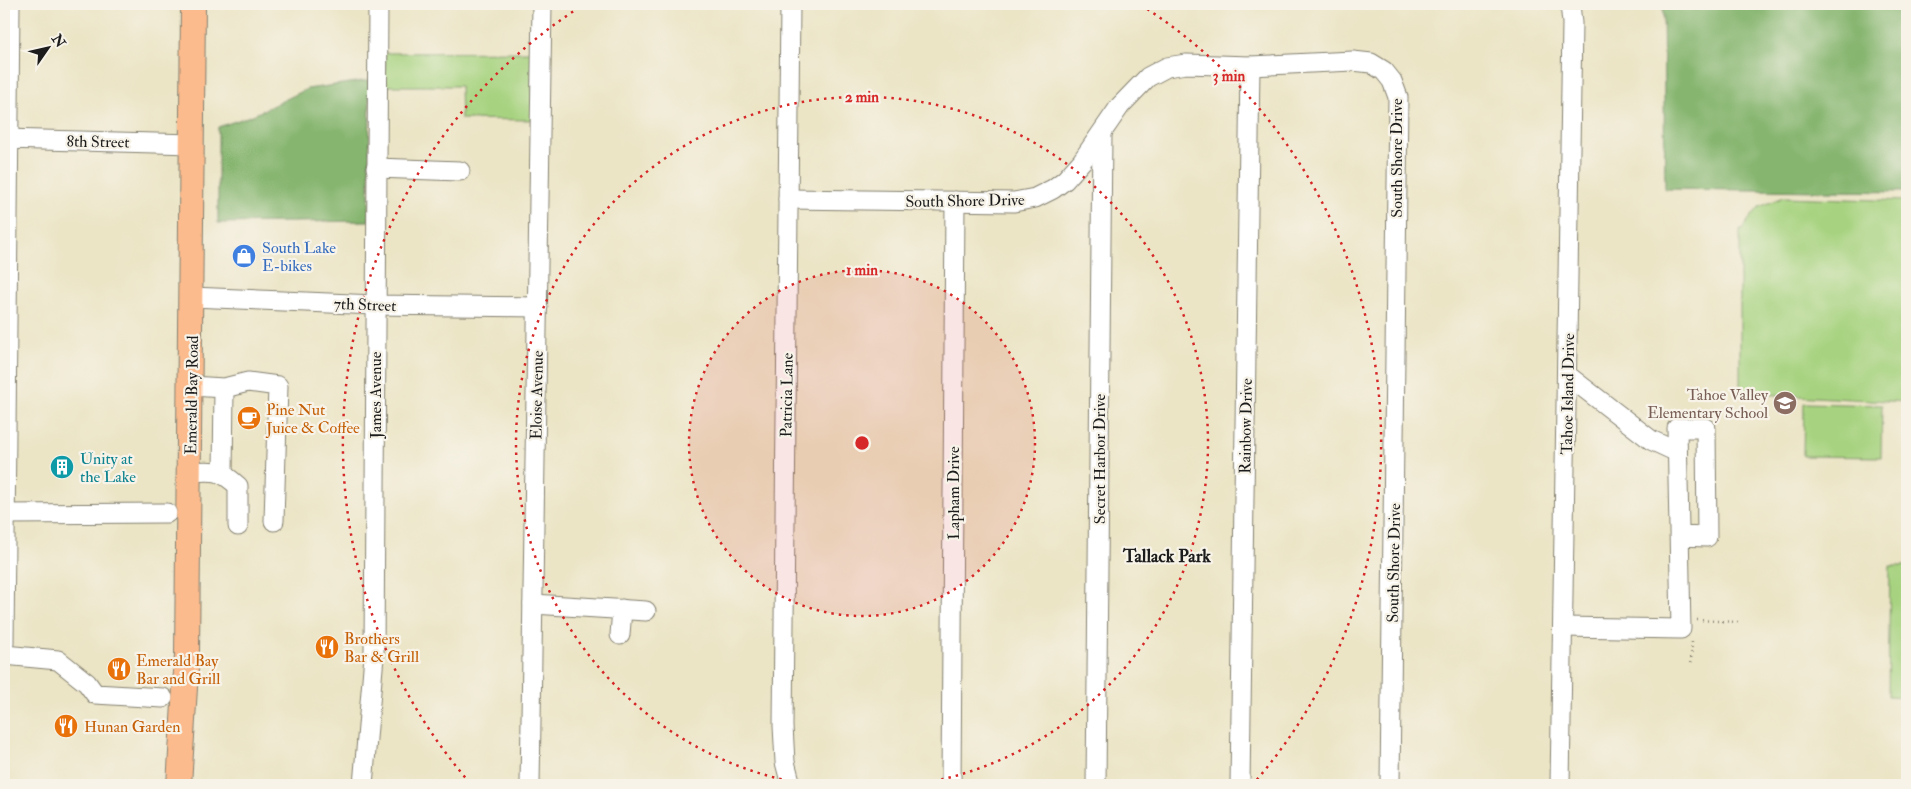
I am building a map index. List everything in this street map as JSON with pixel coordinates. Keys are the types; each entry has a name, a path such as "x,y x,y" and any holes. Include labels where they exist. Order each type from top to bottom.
{"main road":[{"name":"Emerald Bay Road","path":"179,785 187,663 194,4"}],"street":[{"path":"4,644 6,139 10,4"},
{"name":"James Avenue","path":"363,785 374,656 378,4"},
{"name":"Eloise Avenue","path":"530,785 542,4"},
{"name":"Patricia Lane","path":"790,4 783,726 785,762 791,785"},
{"name":"Tahoe Island Drive","path":"1560,785 1572,23 1570,4"},
{"name":"South Shore Drive","path":"788,199 1014,202 1036,198 1065,180 1082,161 1120,106 1135,89 1148,77 1168,68 1186,64 1250,66 1353,61 1371,63 1384,71 1392,81 1398,97 1390,785"},
{"name":"Rainbow Drive","path":"1240,785 1250,66"},
{"name":"Secret Harbor Drive","path":"1096,785 1102,133"},
{"name":"8th Street","path":"6,139 193,144"},
{"path":"376,168 460,171"},
{"name":"Lapham Drive","path":"951,785 955,202"},
{"name":"7th Street","path":"192,297 375,305 538,307"},
{"path":"1567,375 1651,440 1677,452"},
{"path":"191,386 224,388 248,382 278,386 274,522"},
{"path":"223,473 224,388"},
{"path":"1563,627 1681,629 1677,452 1677,428 1706,428 1707,537 1679,536"},
{"path":"190,472 214,471 223,473 238,486 238,526"},
{"path":"5,514 167,513"},
{"path":"533,604 646,611"},
{"path":"620,635 622,609"},
{"path":"4,655 58,660 87,684 95,694 163,698"}],"path":[{"path":"1693,620 1738,622"}],"green space":[{"path":"1663,4 1907,4 1907,192 1665,189"},
{"path":"532,52 532,120 461,119 460,86 385,86 385,53"},
{"path":"370,80 369,221 218,223 218,127 253,115 307,89"},
{"path":"1784,197 1907,201 1907,402 1740,393 1740,231 1759,207"},
{"path":"1804,403 1882,405 1881,457 1803,456"},
{"path":"1890,566 1907,566 1907,697 1888,696"}],"place":[{"name":"South Lake E-bikes","path":"244,256"},
{"name":"Tahoe Valley Elementary School","path":"1785,403"},
{"name":"Pine Nut Juice & Coffee","path":"249,418"},
{"name":"Unity at the Lake","path":"62,467"},
{"name":"Brothers Bar & Grill","path":"327,647"},
{"name":"Emerald Bay Bar and Grill","path":"119,669"},
{"name":"Hunan Garden","path":"66,726"}],"district":[{"name":"Tallack Park","path":"1167,556"}]}
